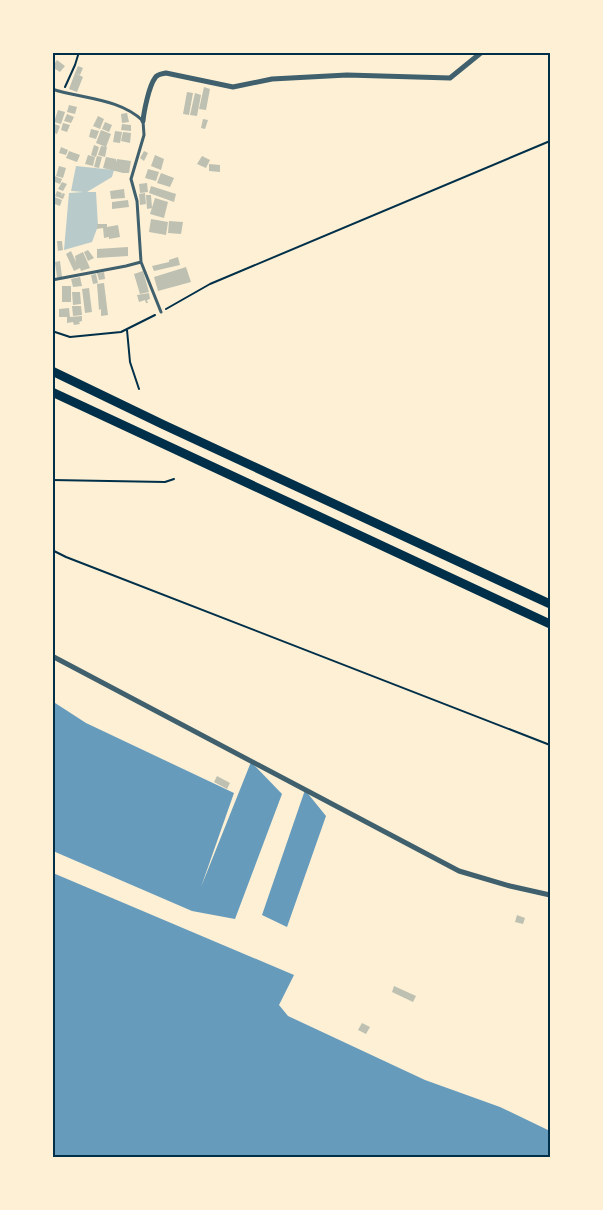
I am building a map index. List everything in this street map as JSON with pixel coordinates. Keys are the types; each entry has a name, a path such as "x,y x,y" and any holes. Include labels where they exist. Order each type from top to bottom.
{"main road":[{"path":"52,372 550,604"},
{"path":"52,392 550,624"}],"street":[{"path":"143,121 144,111 154,79 159,74 166,73 233,87 272,79 346,75 450,78 482,52"},
{"path":"52,656 458,871 550,895"}],"lane":[{"path":"52,90 116,105 138,116 143,121 144,135 131,179 137,201 140,262 160,312"},
{"path":"52,280 140,262"}],"path":[{"path":"63,93 79,52"},
{"path":"52,331 70,337 127,330 210,284 550,141"},
{"path":"127,330 130,362 139,389"},
{"path":"52,480 165,482 174,479"},
{"path":"52,550 75,561 550,745"}],"shaded area":[{"path":"76,166 114,170 112,177 87,192 96,192 98,226 92,242 64,250 69,193 84,192 71,191"}],"water":[{"path":"52,701 86,723 234,793 201,887 251,762 282,794 235,919 192,911 53,851"},
{"path":"305,790 326,816 287,927 262,915"},
{"path":"53,873 294,975 279,1005 288,1016 425,1080 500,1107 550,1131 550,1157 53,1157"}],"building":[{"path":"57,60 65,66 60,72 52,67"},
{"path":"78,66 83,68 80,75 75,73"},
{"path":"75,73 83,77 77,92 69,89"},
{"path":"204,87 210,89 206,110 199,109"},
{"path":"187,92 193,93 189,115 183,114"},
{"path":"195,93 201,95 197,116 190,115"},
{"path":"69,105 77,107 75,114 67,112"},
{"path":"58,110 65,112 61,124 54,122"},
{"path":"127,113 129,122 122,123 121,114"},
{"path":"67,114 74,117 71,123 64,121"},
{"path":"98,116 104,119 100,129 93,126"},
{"path":"203,119 208,120 205,129 201,128"},
{"path":"105,122 112,125 109,132 102,129"},
{"path":"52,123 60,126 57,134 52,132"},
{"path":"63,123 70,125 67,132 61,130"},
{"path":"122,124 131,125 131,131 121,130"},
{"path":"91,129 99,131 96,139 89,137"},
{"path":"101,130 111,134 106,147 96,143"},
{"path":"115,131 122,132 120,143 113,142"},
{"path":"123,132 131,133 130,143 121,141"},
{"path":"94,145 99,147 96,157 91,155"},
{"path":"101,146 107,147 105,157 98,155"},
{"path":"61,147 68,150 66,155 59,153"},
{"path":"69,151 80,155 77,162 66,158"},
{"path":"144,151 148,153 144,161 140,158"},
{"path":"88,155 95,157 93,166 85,164"},
{"path":"155,155 164,159 161,170 151,166"},
{"path":"97,156 102,157 99,168 94,167"},
{"path":"202,156 210,160 206,168 197,164"},
{"path":"106,157 116,159 117,162 117,159 131,161 129,173 103,168"},
{"path":"209,164 220,165 220,172 209,171"},
{"path":"59,166 66,168 63,178 56,176"},
{"path":"148,169 159,172 156,181 145,178"},
{"path":"161,173 174,178 170,187 157,183"},
{"path":"52,175 62,179 60,184 52,181"},
{"path":"62,182 67,184 63,191 58,189"},
{"path":"147,183 148,192 140,193 139,184"},
{"path":"151,186 176,194 174,202 149,193"},
{"path":"124,189 125,198 111,199 110,191"},
{"path":"57,191 62,193 61,196 63,193 65,194 63,199 55,196"},
{"path":"145,193 146,204 140,205 139,194"},
{"path":"146,195 151,195 152,208 147,209"},
{"path":"52,196 62,200 60,206 52,203"},
{"path":"155,198 168,202 164,218 150,214"},
{"path":"128,200 129,207 112,209 112,202"},
{"path":"151,219 168,222 166,235 149,232"},
{"path":"169,221 183,222 181,234 168,233"},
{"path":"97,224 107,224 107,227 118,225 120,237 104,238 103,228 97,229"},
{"path":"57,241 62,241 63,250 58,251"},
{"path":"128,247 128,256 97,258 97,249"},
{"path":"88,250 94,258 88,261 84,252"},
{"path":"71,251 76,262 75,256 83,252 90,268 81,271 80,268 74,271 66,254"},
{"path":"178,257 180,265 154,271 152,266 169,262 169,260"},
{"path":"60,261 62,277 57,277 55,262"},
{"path":"186,267 191,282 158,291 154,277"},
{"path":"143,271 149,292 140,294 134,274"},
{"path":"104,272 105,279 99,280 97,273"},
{"path":"96,274 98,283 93,284 91,275"},
{"path":"80,277 82,286 73,287 71,279"},
{"path":"104,283 108,315 101,316 97,284"},
{"path":"62,286 71,286 71,302 62,302"},
{"path":"89,288 92,312 85,313 82,289"},
{"path":"72,292 80,292 81,304 73,305"},
{"path":"149,293 150,299 147,300 148,303 145,300 139,302 137,295"},
{"path":"72,306 81,306 82,315 73,316"},
{"path":"69,308 70,317 82,316 80,324 67,323 67,317 59,317 59,309"},
{"path":"217,776 230,783 227,789 214,782"},
{"path":"517,915 525,918 523,924 515,922"},
{"path":"394,986 416,996 413,1002 392,992"},
{"path":"362,1023 370,1027 366,1034 358,1030"}]}
